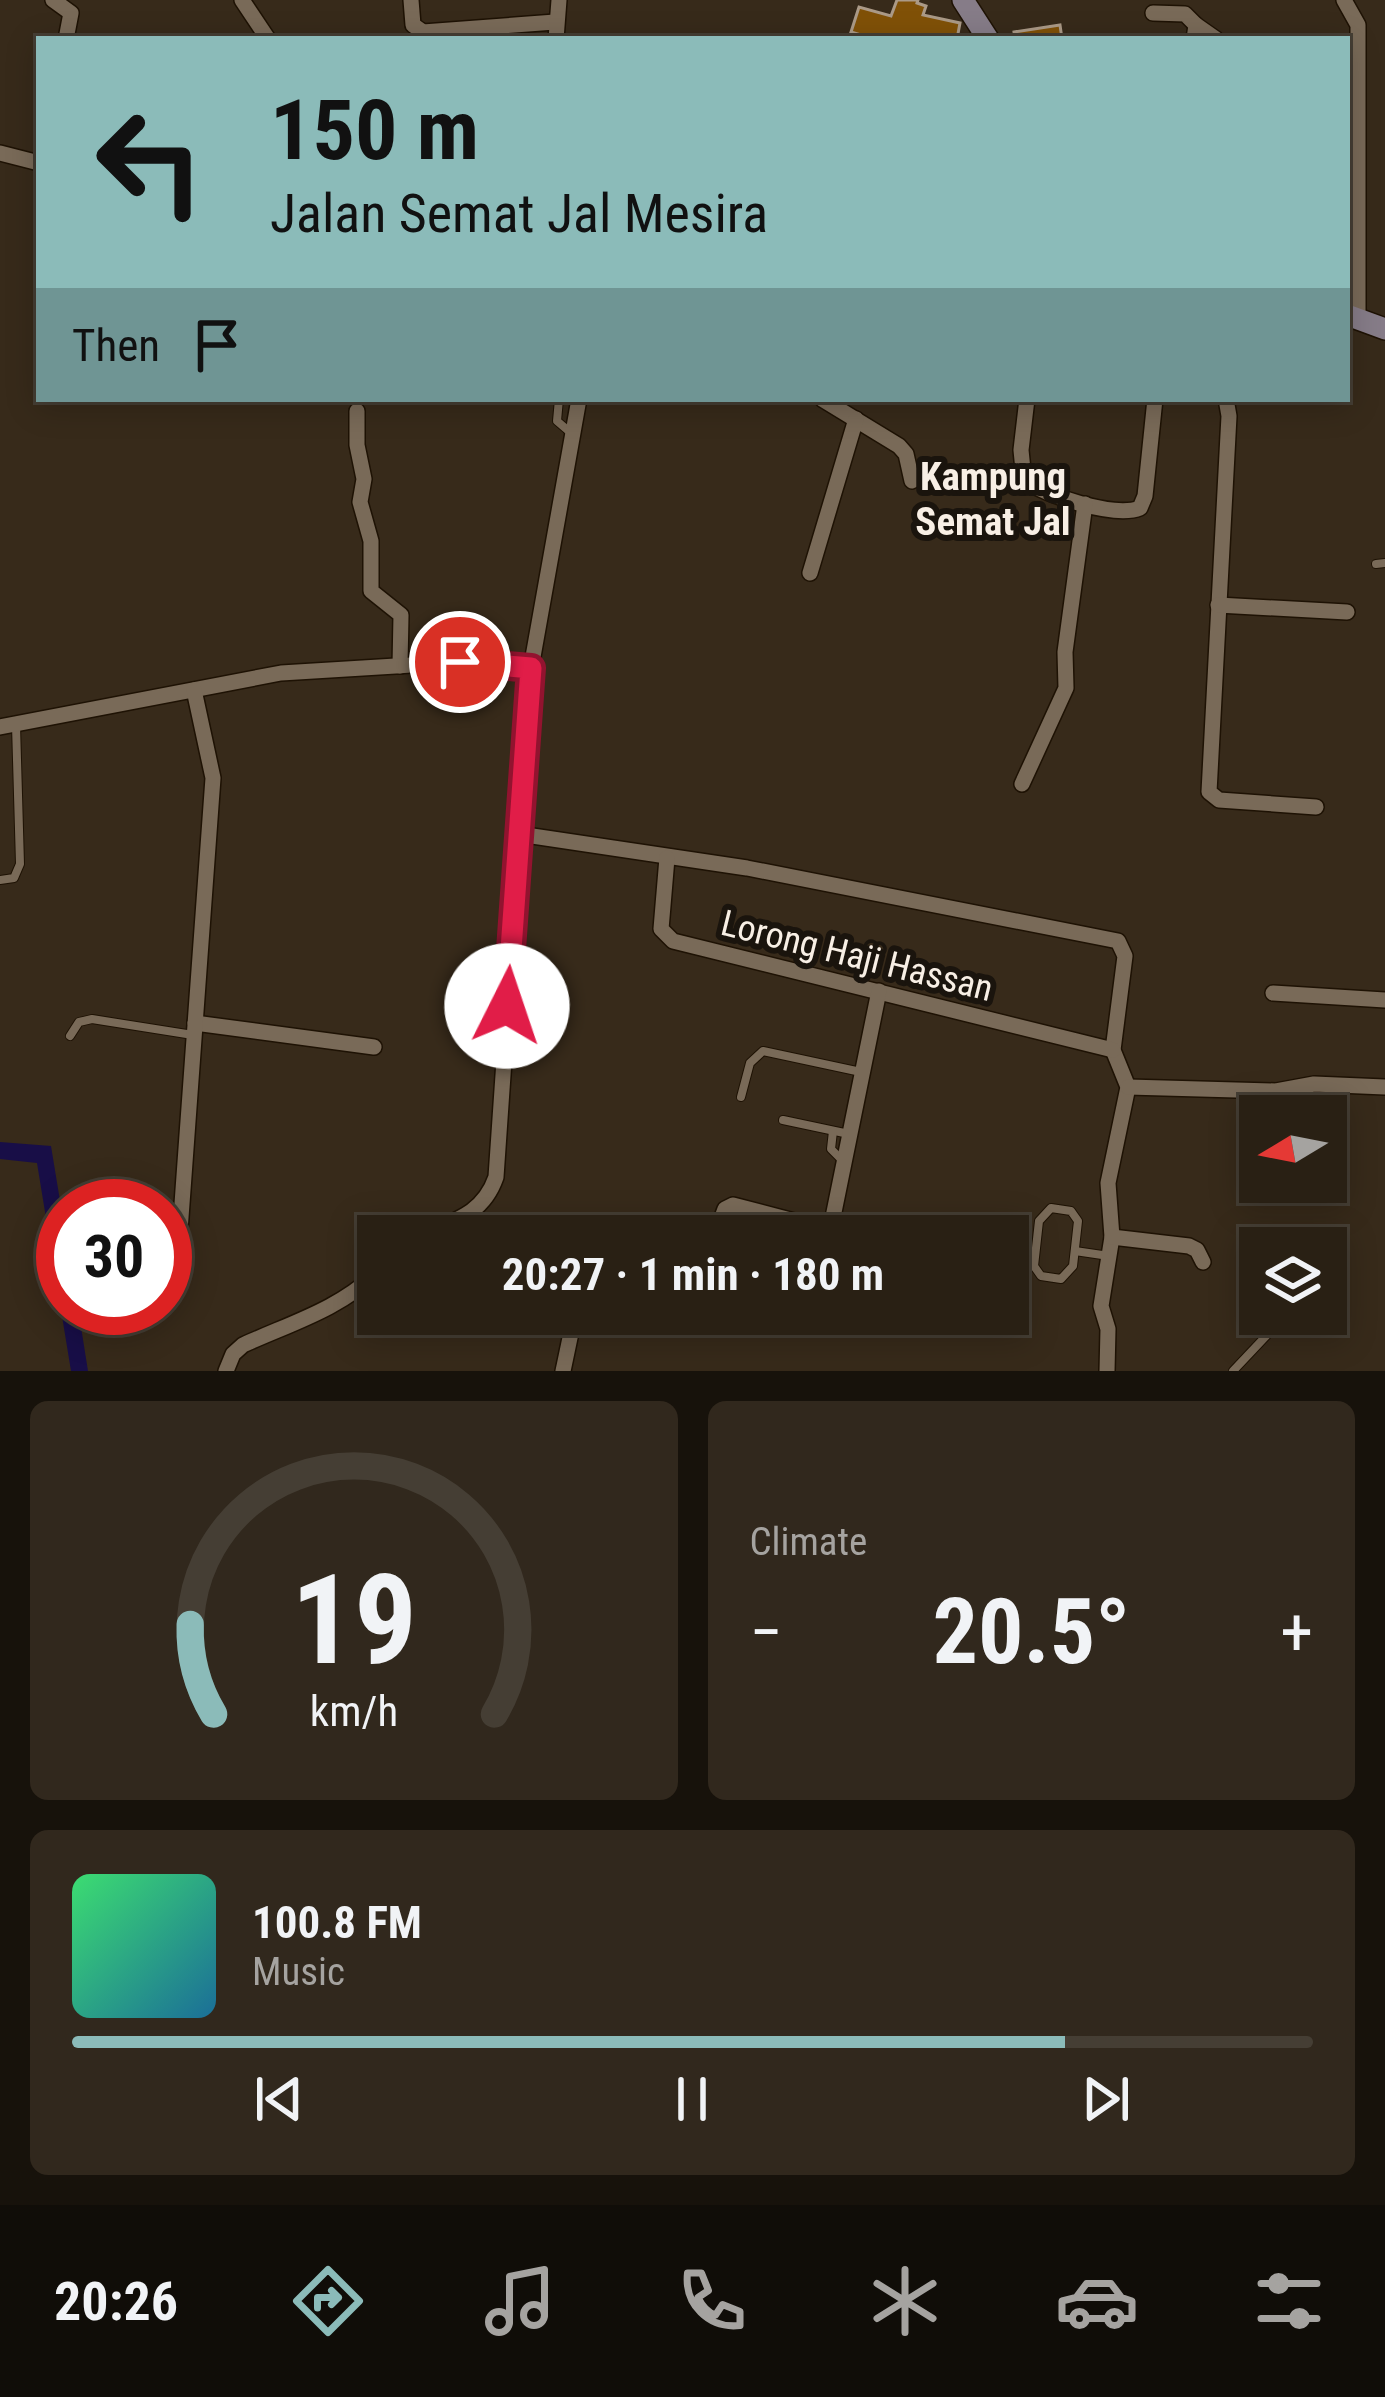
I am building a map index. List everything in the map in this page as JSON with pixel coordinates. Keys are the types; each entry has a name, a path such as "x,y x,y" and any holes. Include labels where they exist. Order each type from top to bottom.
{"main road":[{"path":"963,0 986,36"},
{"path":"1353,317 1385,329"}],"street":[{"path":"53,0 71,13 67,36"},
{"path":"242,0 266,36"},
{"path":"410,0 411,20 422,32 556,30 559,0"},
{"path":"1344,0 1358,25 1353,317"},
{"path":"1153,13 1185,14 1195,32"},
{"path":"0,153 36,162"},
{"path":"464,1215 489,1197 496,1178 531,668 578,402"},
{"path":"827,402 906,454 912,481"},
{"path":"1027,402 1021,450 1024,480 1085,503 1128,512 1144,502 1155,402"},
{"path":"1227,402 1208,768 1211,797 1316,807"},
{"path":"357,411 364,479 360,502 371,541 371,591 400,616 400,666"},
{"path":"810,573 856,418"},
{"path":"1022,784 1066,688 1065,652 1085,503"},
{"path":"1218,605 1346,612"},
{"path":"8,725 280,673 460,662 531,668"},
{"path":"184,1179 212,776 194,690"},
{"path":"519,835 747,868 1112,938 1122,945 1125,956 1113,1050 1128,1087 1108,1185 1112,1237 1101,1306 1109,1347 1107,1371"},
{"name":"Lorong Haji Hassan","path":"668,858 661,924 668,939 1113,1050"},
{"path":"835,1215 845,1162 842,1133 862,1072 879,992"},
{"path":"1273,994 1385,1000"},
{"path":"195,1029 374,1047"},
{"path":"1128,1087 1276,1091 1314,1084 1385,1087"},
{"path":"723,1215 734,1205 772,1215"},
{"path":"1112,1237 1189,1246 1203,1262"},
{"path":"226,1371 242,1345 316,1316 357,1293"},
{"path":"563,1371 571,1335"}],"lane":[{"path":"560,402 557,421 573,434"},
{"path":"0,880 14,878 20,864 8,725"},
{"path":"70,1036 87,1019 195,1029"},
{"path":"741,1096 750,1063 763,1051 862,1072"},
{"path":"783,1120 842,1133"},
{"path":"1065,1209 1076,1216 1075,1251 1067,1276 1055,1280 1036,1272 1039,1221 1045,1211 1065,1209"},
{"path":"1075,1251 1109,1256"},
{"path":"1233,1371 1267,1335"}],"shaded area":[{"path":"0,1142 51,1146 56,1179 40,1179 37,1163 0,1159"},
{"path":"65,1335 82,1335 88,1371 71,1371"}],"building":[{"path":"897,0 918,0 926,6 923,15 960,23 958,36 851,32 859,7 891,16"},
{"path":"1060,25 1062,36 1015,36 1014,32"}],"district":[{"name":"Kampung Semat Jal","path":"993,500"}],"route":[{"path":"460,662 531,668 507,1006"}]}
